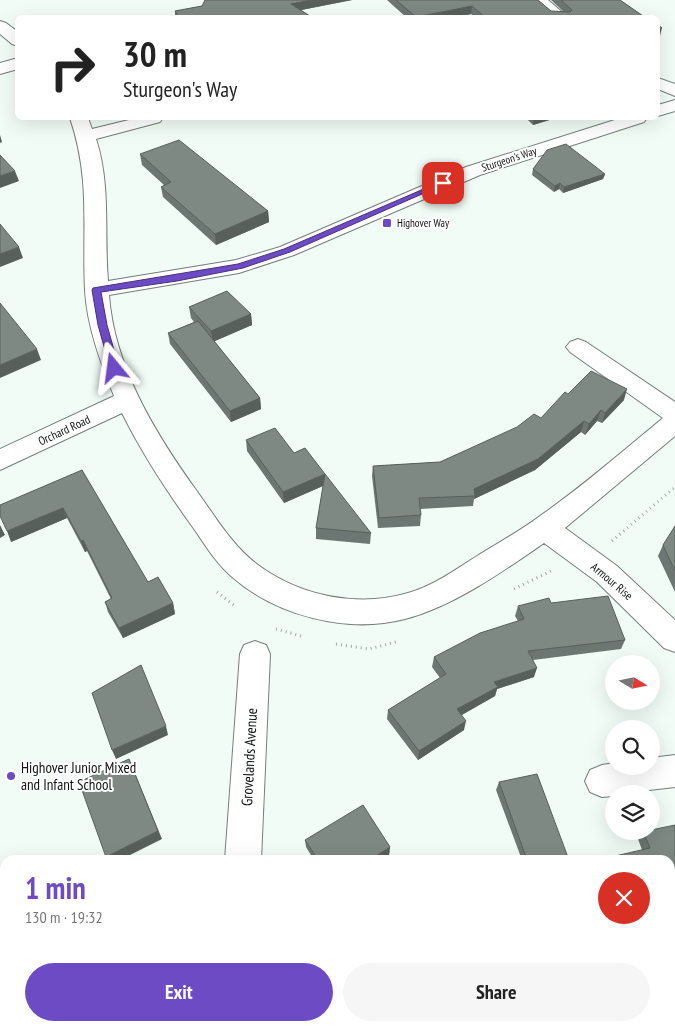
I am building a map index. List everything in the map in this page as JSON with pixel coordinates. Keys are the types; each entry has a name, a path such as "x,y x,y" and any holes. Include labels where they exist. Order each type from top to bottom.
{"street":[{"path":"538,0 558,15"},
{"path":"0,26 15,38"},
{"path":"0,69 15,64"},
{"path":"660,84 675,91"},
{"path":"660,110 675,105"},
{"path":"80,120 87,136 93,159 96,290 102,325 114,368 144,432 179,488 223,548 246,572 270,588 290,598 322,608 364,612 396,609 444,592 544,528 675,422"},
{"path":"87,136 148,120"},
{"name":"Sturgeon's Way","path":"96,290 177,278 247,264 287,251 473,171 632,120"},
{"path":"578,347 675,414"},
{"name":"Orchard Road","path":"0,460 128,400"},
{"name":"Armour Rise","path":"544,528 607,574 675,639"},
{"name":"Grovelands Avenue","path":"243,855 255,654"},
{"path":"602,781 675,771"}],"path":[{"path":"512,590 615,539 675,487"},
{"path":"212,585 223,598 241,610"},
{"path":"272,627 288,634 306,637"},
{"path":"333,643 364,649 399,641"}],"building":[{"path":"205,0 312,0 291,4 308,15 178,15 175,11 202,6"},
{"path":"396,0 538,0 551,11 570,12 572,10 561,0 620,0 642,15 482,15 472,6 426,15 414,15"},
{"path":"179,140 268,211 215,234 161,187 171,182 140,154"},
{"path":"566,144 605,174 564,187 560,183 555,186 533,169 547,150"},
{"path":"0,155 15,171 0,176"},
{"path":"0,224 19,247 0,254"},
{"path":"227,291 251,314 211,331 189,307"},
{"path":"0,303 37,349 0,365"},
{"path":"198,321 260,398 230,411 168,333"},
{"path":"591,371 627,389 605,413 601,410 589,424 584,421 538,459 474,489 475,496 419,498 421,515 379,518 373,466 440,462 517,427 534,414 541,418 565,392 568,394"},
{"path":"275,428 294,453 305,448 325,474 283,492 246,440"},
{"path":"82,470 148,582 158,577 173,603 119,628 105,602 112,598 83,540 81,541 63,508 7,531 0,516 0,505"},
{"path":"325,474 371,533 316,528"},
{"path":"675,526 675,571 663,545"},
{"path":"608,596 625,640 528,651 537,668 494,682 498,687 457,709 466,721 419,751 388,710 446,674 434,657 480,633 524,619 518,606 549,598 551,603"},
{"path":"141,665 166,726 112,750 92,693"},
{"path":"129,759 158,831 110,855 105,855 79,782"},
{"path":"537,774 567,855 525,855 499,782"},
{"path":"363,805 390,847 378,855 315,855 305,840"},
{"path":"675,825 675,855 620,855 650,848 647,840 660,840 660,828"}],"place":[{"name":"Highover Way","path":"387,223"},
{"name":"Highover Junior Mixed and Infant School","path":"11,776"}],"route":[{"path":"114,368 102,325 96,290 177,278 239,266 287,251 443,183"}]}
